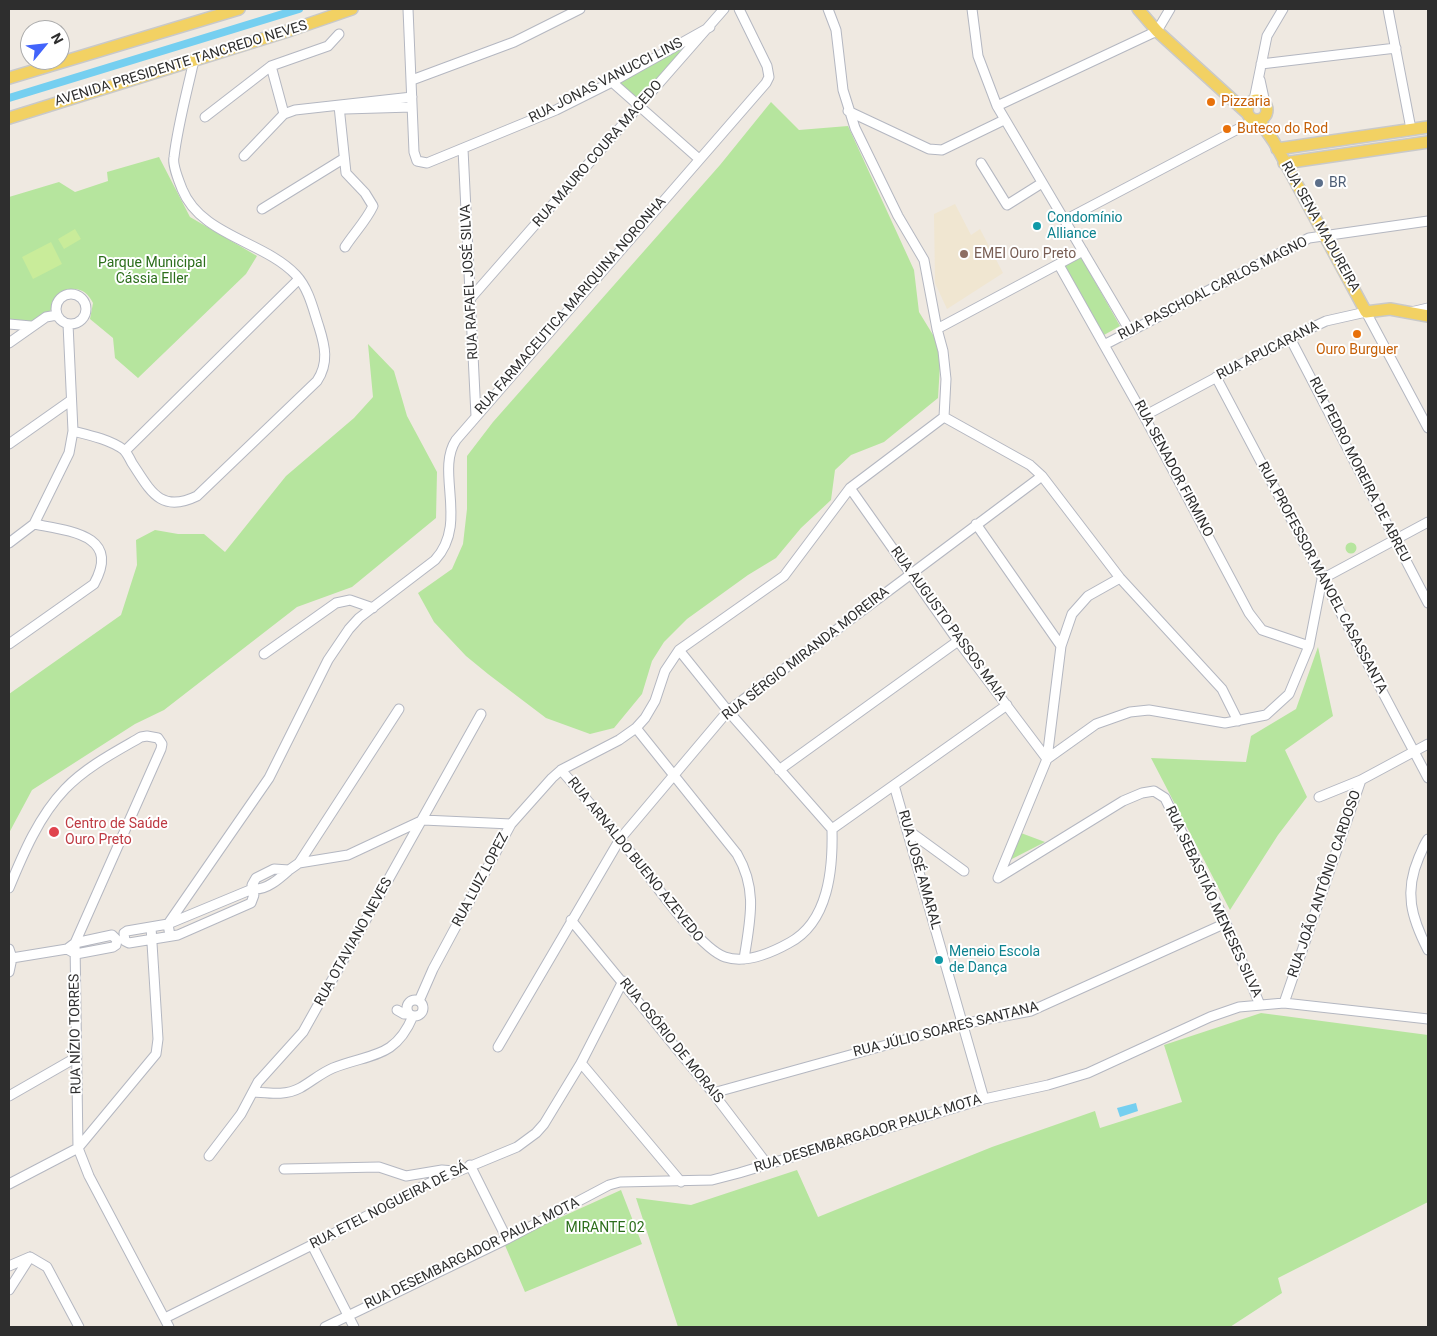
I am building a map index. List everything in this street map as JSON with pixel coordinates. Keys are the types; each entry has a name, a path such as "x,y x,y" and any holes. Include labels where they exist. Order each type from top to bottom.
{"main road":[{"path":"9,78 213,13 239,9"},
{"name":"AVENIDA PRESIDENTE TANCREDO NEVES","path":"9,118 291,30 352,9"},
{"path":"1138,9 1157,31 1226,92 1257,114 1260,100 1253,100 1226,92"},
{"name":"RUA SENA MADUREIRA","path":"1257,114 1366,312"},
{"path":"1276,146 1428,127"},
{"path":"1284,163 1428,142"},
{"name":"RUA APUCARANA","path":"1366,312 1390,309 1410,312"},
{"path":"1410,312 1428,316"}],"street":[{"path":"244,156 284,114 295,110 338,108 374,110 412,107 408,9"},
{"path":"412,80 514,42 580,9"},
{"name":"RUA MAURO COURA MACEDO","path":"470,298 641,106 724,9"},
{"name":"RUA FARMACEUTICA MARIQUINA NORONHA","path":"373,608 435,560 443,550 451,523 451,447 766,83 769,77 768,66 738,9"},
{"path":"744,959 752,894 746,871 737,854 636,728 645,718 654,701 665,671 679,650 784,576 850,488 944,417 946,379 943,351 936,330 924,260 898,216 848,110 843,90 840,48 828,9"},
{"path":"972,9 978,56 997,106 1130,331"},
{"path":"997,106 1157,31 1170,9"},
{"name":"RUA SENA MADUREIRA","path":"1257,114 1259,78 1267,36 1283,9"},
{"path":"1388,9 1411,129"},
{"name":"RUA JONAS VANUCCI LINS","path":"412,107 414,152 417,161 426,163 556,110 612,82 710,27"},
{"path":"205,117 271,66 328,46 339,34"},
{"path":"1261,64 1396,48"},
{"path":"73,431 113,444 124,451 152,493 161,500 171,502 188,500 197,496 317,381 324,370 325,356 308,294 299,279 286,266 209,221 196,211 182,189 173,158 194,60"},
{"path":"271,66 284,114"},
{"name":"RUA SENA MADUREIRA","path":"1253,100 1259,78"},
{"path":"612,82 700,159"},
{"path":"338,108 368,101 412,97"},
{"path":"338,108 346,173 365,193 373,206 368,217 354,232 345,247"},
{"path":"848,110 929,149 942,150 1004,120"},
{"path":"1065,220 1241,128 1257,114"},
{"name":"RUA RAFAEL JOSÉ SILVA","path":"463,149 476,416"},
{"path":"262,209 343,159"},
{"path":"981,163 1007,205 1042,183"},
{"name":"RUA PASCHOAL CARLOS MAGNO","path":"1104,345 1309,238 1428,220"},
{"path":"936,330 1083,251"},
{"name":"RUA SENADOR FIRMINO","path":"1059,265 1144,416 1249,613 1262,630 1309,646"},
{"path":"124,451 299,279"},
{"path":"9,343 46,317 57,315 68,324 74,324 85,317 87,311 83,299 78,295 66,294 57,303 57,315"},
{"name":"RUA APUCARANA","path":"1410,312 1428,308"},
{"path":"1366,312 1428,428"},
{"name":"RUA APUCARANA","path":"1144,416 1290,338 1326,321 1366,312"},
{"path":"9,324 31,326"},
{"path":"9,543 34,524 69,453 73,431 70,401 68,324"},
{"name":"RUA PEDRO MOREIRA DE ABREU","path":"1290,338 1428,603"},
{"name":"RUA PROFESSOR MANOEL CASASSANTA","path":"1216,378 1428,778"},
{"path":"9,444 70,401"},
{"path":"944,417 1030,465 1042,476 1120,578 1222,689 1238,721"},
{"name":"RUA SÉRGIO MIRANDA MOREIRA","path":"498,1047 620,839 728,711 1042,476"},
{"name":"RUA AUGUSTO PASSOS MAIA","path":"850,488 958,641 1048,759"},
{"path":"1048,759 1096,724 1130,712 1149,710 1225,723 1266,715 1289,694 1309,646 1322,579 1428,522"},
{"path":"9,644 94,584 102,570 100,551 89,538 74,532 34,524"},
{"path":"976,524 1061,646"},
{"path":"1048,759 1061,646 1072,614 1088,596 1120,578"},
{"path":"170,936 168,924 268,778 328,660 349,629 373,608 350,600 336,603 264,654"},
{"path":"779,770 958,641"},
{"path":"679,650 728,711 832,828 1006,705"},
{"path":"289,870 299,863 399,709"},
{"name":"RUA OTAVIANO NEVES","path":"208,1156 241,1114 258,1082 303,1032 481,714"},
{"name":"RUA LUIZ LOPEZ","path":"411,1015 408,1005 414,1000 418,1001 433,969 511,824 561,770 619,740 636,728"},
{"name":"RUA NÍZIO TORRES","path":"9,888 27,846 64,790 91,767 141,737 158,738 162,744 161,749 75,943 78,1148 89,1176 169,1327"},
{"name":"RUA JOÃO ANTÔNIO CARDOSO","path":"1284,1003 1361,780 1428,744"},
{"name":"RUA SEBASTIÃO MENESES SILVA","path":"1048,759 998,878 1123,801 1154,791 1165,798 1226,923 1260,1005"},
{"name":"RUA ARNALDO BUENO AZEVEDO","path":"561,770 620,839 706,946 724,957 744,959 757,956 794,940 812,923 825,896 831,873 832,828"},
{"path":"1319,797 1361,780"},
{"name":"RUA JOSÉ AMARAL","path":"894,785 909,831 984,1099"},
{"path":"299,863 348,855 423,820 511,824"},
{"path":"909,831 964,871"},
{"path":"1428,839 1415,866 1410,888 1412,916 1428,950"},
{"path":"250,890 254,895 251,903 178,935 129,943 123,936 127,931 168,924 245,891 250,890"},
{"name":"RUA OSÓRIO DE MORAIS","path":"571,920 713,1093 767,1164"},
{"name":"RUA JÚLIO SOARES SANTANA","path":"713,1093 962,1024 1031,1011 1226,923"},
{"path":"9,1184 78,1148 156,1054 158,1039 154,940 151,927"},
{"path":"9,972 10,954 67,949 75,943 112,935 117,940 116,945 76,954 67,949"},
{"name":"RUA ETEL NOGUEIRA DE SÁ","path":"165,1318 312,1245 454,1171 518,1147 544,1124 581,1063 623,981"},
{"name":"RUA DESEMBARGADOR PAULA MOTA","path":"325,1327 507,1239 609,1185 620,1182 712,1180 984,1099 1048,1085 1088,1073 1210,1017 1239,1007 1284,1003 1428,1018"},
{"path":"254,1092 278,1094 298,1089 332,1068 385,1052 406,1033 411,1015 397,1010"},
{"path":"9,1096 77,1057"},
{"path":"581,1063 681,1182"},
{"path":"470,1165 507,1239"},
{"path":"284,1169 379,1168 406,1176 442,1170 454,1171"},
{"path":"312,1245 354,1327"},
{"path":"9,1266 30,1257"},
{"path":"9,1290 30,1257"},
{"path":"30,1257 47,1267 79,1327"}],"shaded area":[{"name":"EMEI Ouro Preto","path":"955,204 971,235 980,229 1003,273 947,309 935,283 934,214"}],"green space":[{"path":"710,27 641,106 612,82"},
{"path":"771,102 799,130 848,126 914,270 919,312 941,348 938,398 884,442 851,455 835,470 831,500 801,528 776,558 748,575 687,619 664,642 652,661 642,694 614,728 590,734 546,718 466,656 434,622 418,593 452,569 463,544 467,509 467,456 493,422 720,165"},
{"name":"Parque Municipal Cássia Eller","path":"159,157 190,217 257,256 246,274 138,378 115,358 113,338 90,319 93,303 87,294 80,290 71,289 61,293 53,307 38,319 21,322 9,319 9,197 59,182 75,192 108,181 107,172"},
{"path":"75,229 81,239 64,249 58,239"},
{"path":"51,242 62,264 33,279 22,257"},
{"path":"1080,255 1120,326 1104,335 1064,265"},
{"path":"368,344 394,371 407,416 437,472 436,518 352,587 297,607 164,710 135,724 32,790 9,833 9,694 121,615 137,565 136,540 155,530 178,534 204,534 225,552 286,476 354,418 373,397"},
{"path":"1351,542 1357,548 1351,554 1345,548"},
{"path":"1318,647 1333,716 1285,750 1307,797 1278,835 1230,910 1151,758 1246,762 1251,736 1296,709"},
{"path":"1021,833 1045,842 1008,861"},
{"path":"1261,1013 1428,1035 1428,1202 1278,1278 1282,1293 1230,1327 678,1327 636,1198 691,1205 797,1170 818,1217 992,1147 1095,1111 1100,1128 1182,1102 1164,1045"},
{"name":"MIRANTE 02","path":"621,1190 642,1244 525,1292 504,1243"}],"water":[{"path":"1136,1103 1138,1111 1120,1117 1117,1108"}],"waterway":[{"path":"9,98 299,9"}],"place":[{"name":"Pizzaria","path":"1211,102"},
{"name":"Buteco do Rod","path":"1227,129"},
{"name":"BR","path":"1319,183"},
{"name":"Condomínio Alliance","path":"1037,226"},
{"name":"EMEI Ouro Preto","path":"964,254"},
{"name":"Ouro Burguer","path":"1357,334"},
{"name":"Centro de Saúde Ouro Preto","path":"54,832"},
{"name":"Meneio Escola de Dança","path":"939,960"}]}
